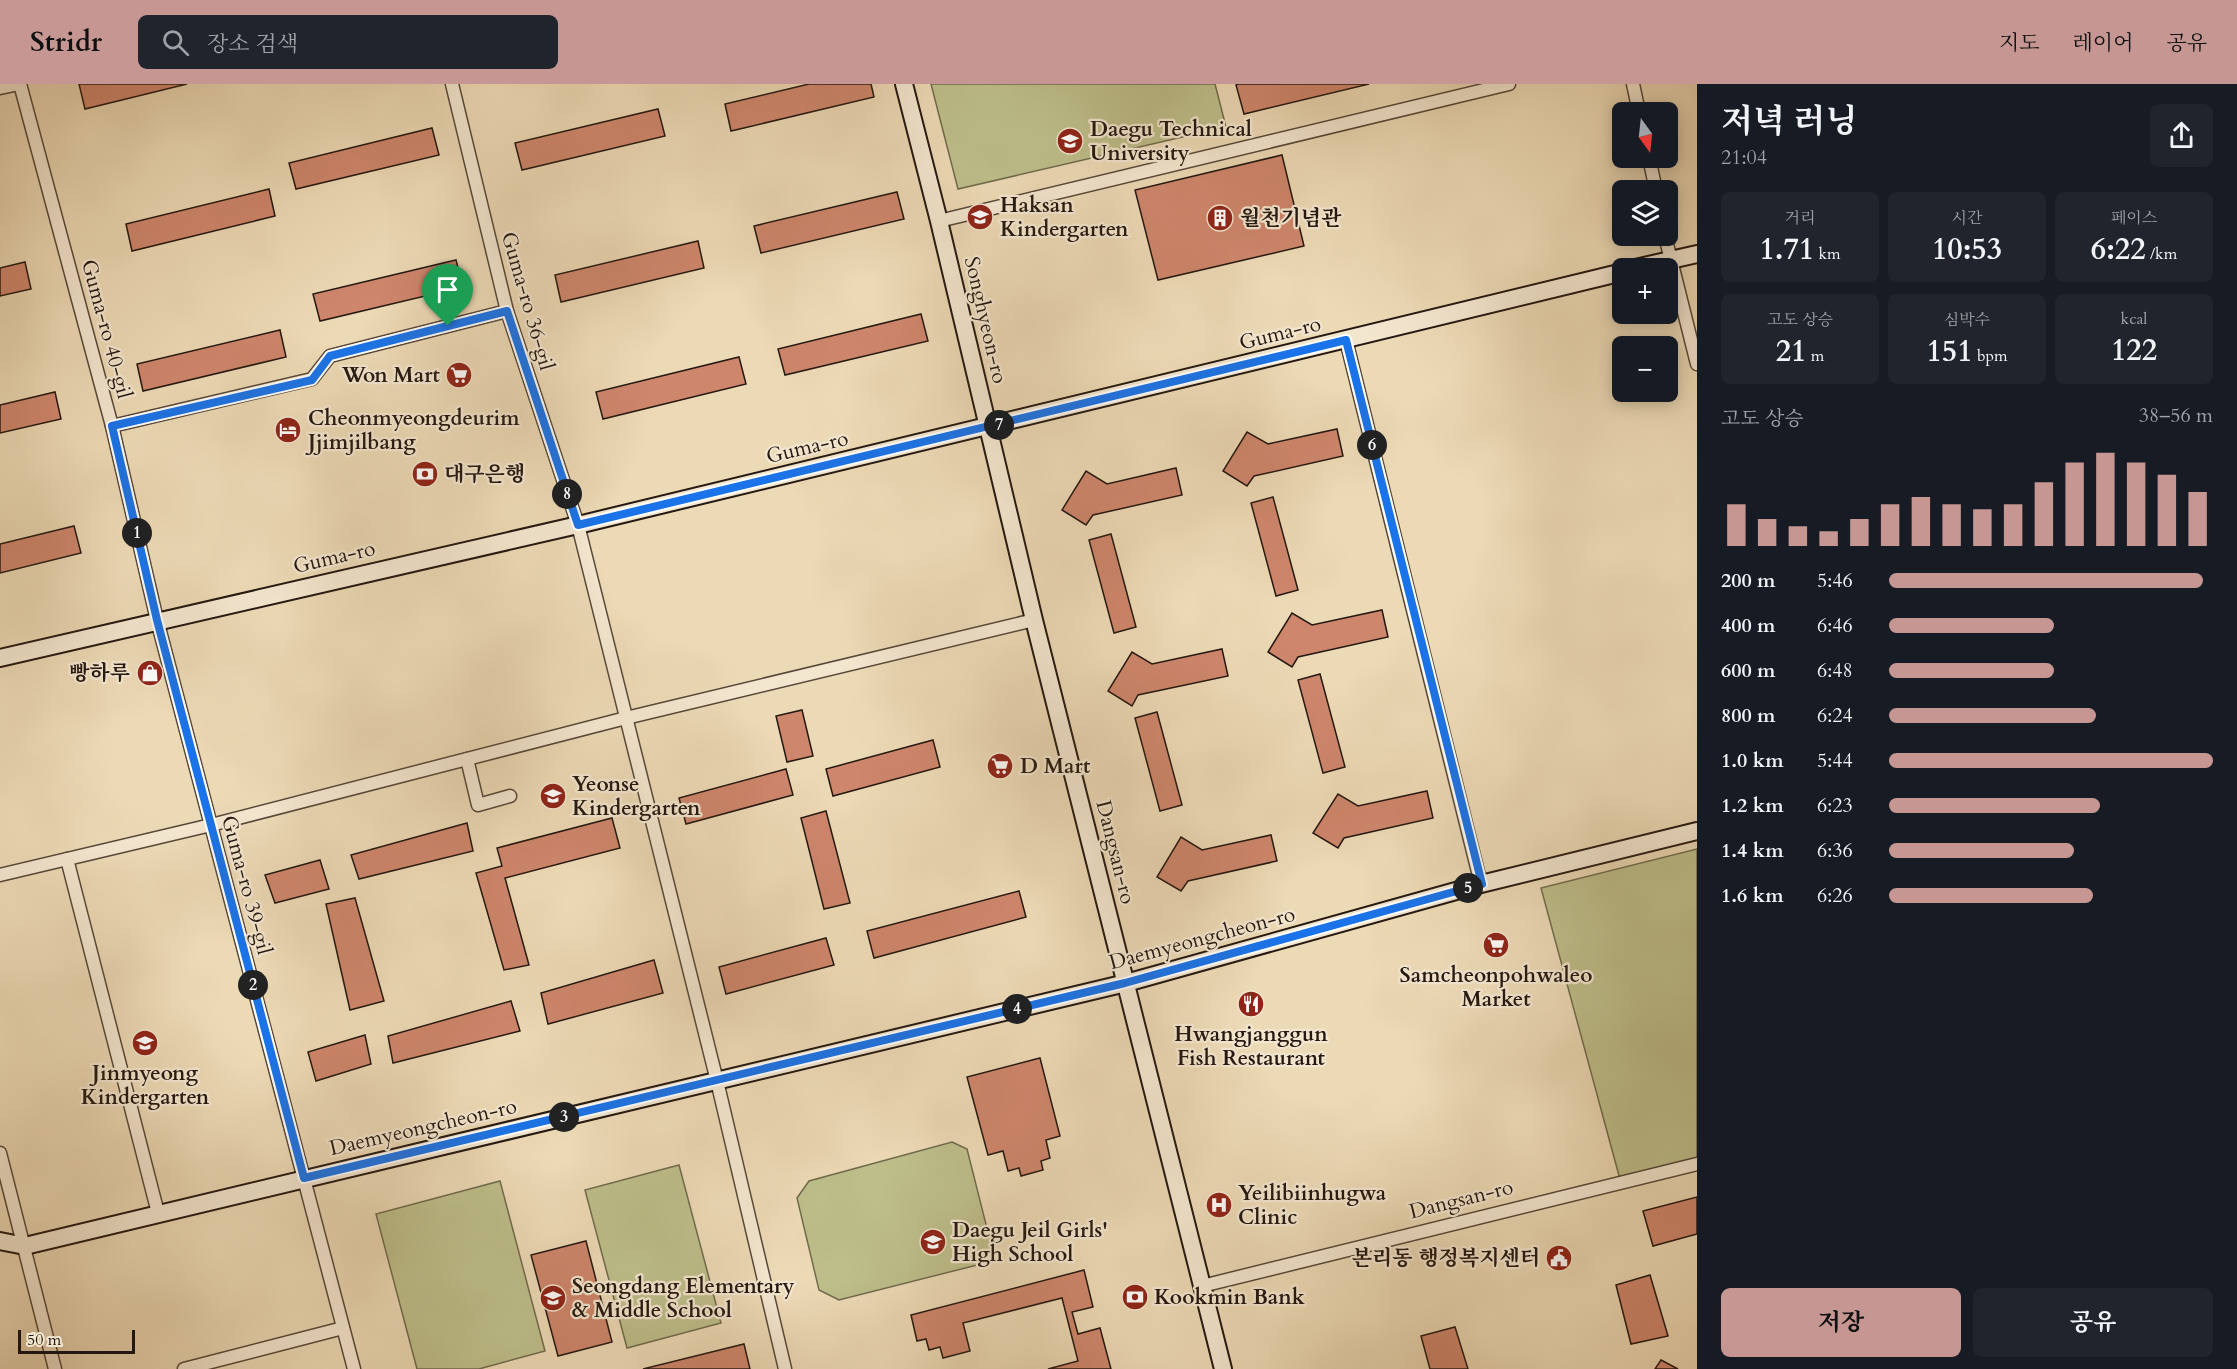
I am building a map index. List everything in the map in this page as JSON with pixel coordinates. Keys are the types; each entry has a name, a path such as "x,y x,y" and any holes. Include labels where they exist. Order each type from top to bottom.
{"main road":[{"name":"Songhyeon-ro","path":"904,84 988,427"},
{"path":"1678,258 1697,254"},
{"name":"Guma-ro","path":"0,658 157,620 578,525 1612,275"},
{"name":"Dangsan-ro","path":"988,427 1034,620 1223,1369"},
{"name":"Daemyeongcheon-ro","path":"0,1241 25,1246 1125,983 1482,884 1697,831"}],"street":[{"path":"0,88 19,84"},
{"name":"Guma-ro 40-gil","path":"19,84 112,426 157,620"},
{"name":"Guma-ro 36-gil","path":"452,84 507,311 578,525 717,1081"},
{"path":"1450,84 1454,97"},
{"path":"939,221 1509,84"},
{"path":"1633,84 1637,102"},
{"path":"1678,291 1697,364"},
{"path":"112,426 312,380 330,356 507,311"},
{"path":"1346,340 1482,884"},
{"name":"Guma-ro 39-gil","path":"157,620 354,1369"},
{"path":"0,875 211,825 626,718 1034,620"},
{"path":"467,759 478,805 510,796"},
{"path":"67,859 158,1214"},
{"path":"717,1081 785,1369"},
{"path":"0,1153 55,1369"},
{"name":"Dangsan-ro","path":"1202,1286 1697,1164"},
{"path":"184,1369 343,1328"}],"green space":[{"name":"Daegu Technical University","path":"931,84 1215,84 1226,127 958,189"},
{"path":"1697,849 1697,1164 1621,1183 1541,888"},
{"path":"952,1142 967,1149 992,1248 981,1264 839,1300 819,1290 797,1198 809,1181"},
{"path":"679,1165 721,1323 627,1348 585,1190"},
{"path":"500,1181 545,1351 479,1369 417,1369 376,1214"}],"building":[{"path":"79,84 187,84 85,109"},
{"path":"809,84 871,84 874,97 731,131 725,104"},
{"path":"1369,84 1244,114 1236,85"},
{"path":"658,109 665,136 522,170 515,143"},
{"path":"432,128 439,155 296,189 289,163"},
{"name":"월천기념관","path":"1282,155 1304,246 1158,280 1135,190"},
{"path":"269,189 275,216 132,251 126,224"},
{"path":"897,192 904,219 761,253 754,226"},
{"path":"698,241 704,268 561,302 555,275"},
{"path":"456,260 463,287 320,321 313,294"},
{"path":"25,262 31,289 0,296 0,268"},
{"path":"921,314 928,341 785,375 778,349"},
{"path":"280,330 286,357 143,391 137,364"},
{"path":"739,357 746,384 603,419 596,392"},
{"path":"55,392 61,419 0,433 0,405"},
{"path":"1337,429 1343,456 1254,476 1247,486 1223,471 1247,432 1268,444"},
{"path":"1176,468 1182,495 1093,515 1086,525 1062,510 1086,471 1107,484"},
{"path":"1273,497 1298,590 1276,596 1251,503"},
{"path":"74,526 81,553 0,573 0,544"},
{"path":"1111,534 1136,627 1114,633 1089,540"},
{"path":"1382,610 1388,637 1298,657 1292,667 1268,652 1292,613 1312,625"},
{"path":"1222,649 1228,676 1138,695 1132,706 1108,691 1132,652 1152,664"},
{"path":"1320,674 1345,767 1323,773 1298,680"},
{"path":"802,710 813,756 787,762 776,716"},
{"path":"1157,712 1182,805 1160,811 1135,718"},
{"path":"933,740 940,767 833,796 826,769"},
{"path":"786,769 793,795 686,824 679,798"},
{"path":"1427,791 1433,818 1344,838 1338,848 1313,833 1338,794 1358,806"},
{"path":"826,811 850,903 824,909 801,818"},
{"path":"612,818 620,848 505,878 529,965 504,970 476,873 502,866 497,848"},
{"path":"467,823 473,851 359,879 351,855"},
{"path":"1271,835 1277,861 1188,881 1181,891 1157,877 1181,837 1202,850"},
{"path":"320,860 329,889 275,903 265,875"},
{"path":"1019,891 1026,917 874,958 867,931"},
{"path":"355,898 384,1001 350,1010 326,904"},
{"path":"826,938 834,965 726,994 719,967"},
{"path":"654,960 663,993 548,1024 541,993"},
{"path":"511,1001 520,1031 393,1063 388,1036"},
{"path":"365,1035 371,1064 316,1081 308,1052"},
{"path":"1040,1058 1060,1136 1046,1140 1050,1158 1041,1161 1043,1170 1021,1176 1019,1168 1008,1171 1003,1151 988,1155 967,1077"},
{"path":"1697,1197 1697,1234 1653,1246 1643,1211"},
{"path":"586,1241 612,1342 558,1356 531,1255"},
{"path":"1084,1270 1093,1307 1072,1312 1078,1334 1100,1328 1111,1369 1048,1369 1078,1361 1062,1298 963,1323 970,1351 943,1358 940,1347 929,1350 926,1339 917,1341 911,1315"},
{"path":"1650,1275 1668,1336 1631,1344 1616,1285"},
{"path":"1455,1327 1468,1369 1430,1369 1421,1336"},
{"path":"744,1344 750,1369 643,1369"},
{"path":"1661,1360 1678,1369 1655,1369"}],"place":[{"name":"Daegu Technical University","path":"1070,141"},
{"name":"Haksan Kindergarten","path":"980,217"},
{"name":"월천기념관","path":"1220,218"},
{"name":"Won Mart","path":"459,375"},
{"name":"Cheonmyeongdeurim Jjimjilbang","path":"288,430"},
{"name":"대구은행","path":"425,474"},
{"name":"빵하루","path":"150,673"},
{"name":"D Mart","path":"1000,766"},
{"name":"Yeonse Kindergarten","path":"553,796"},
{"name":"Samcheonpohwaleo Market","path":"1496,945"},
{"name":"Hwangjanggun Fish Restaurant","path":"1251,1004"},
{"name":"Jinmyeong Kindergarten","path":"145,1043"},
{"name":"Yeilibiinhugwa Clinic","path":"1219,1205"},
{"name":"Daegu Jeil Girls' High School","path":"933,1242"},
{"name":"본리동 행정복지센터","path":"1559,1258"},
{"name":"Kookmin Bank","path":"1135,1297"},
{"name":"Seongdang Elementary & Middle School","path":"553,1298"}],"route":[{"path":"507,311 578,525 1346,340 1482,884 1125,983 304,1178 157,620 112,426 312,380 330,356 448,326 507,311"}]}
